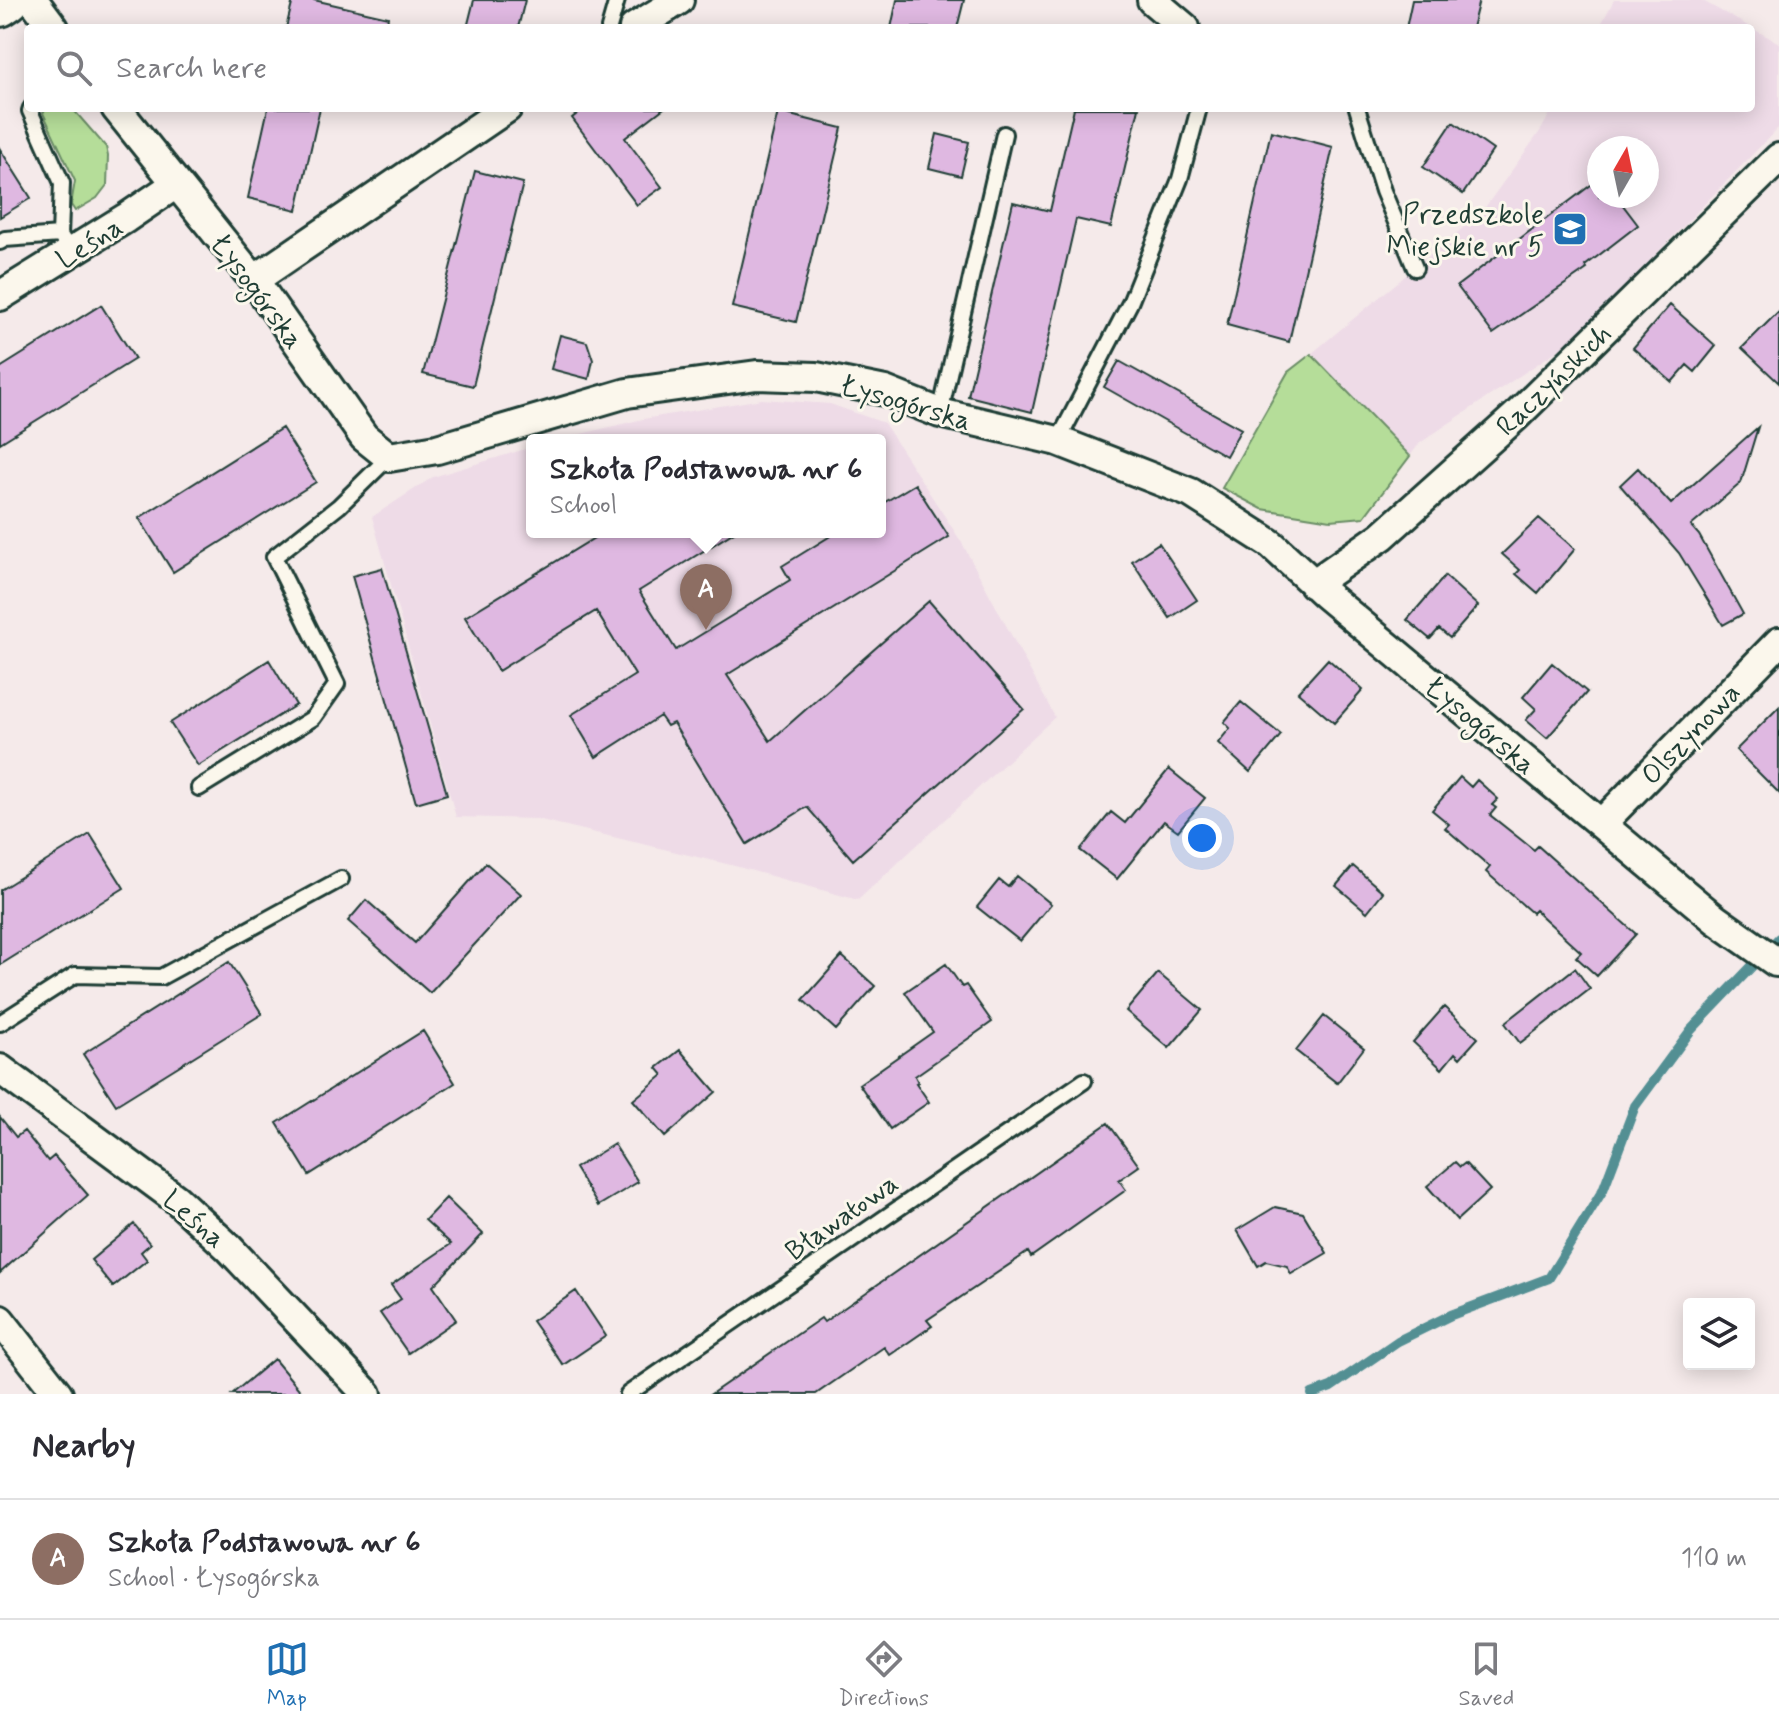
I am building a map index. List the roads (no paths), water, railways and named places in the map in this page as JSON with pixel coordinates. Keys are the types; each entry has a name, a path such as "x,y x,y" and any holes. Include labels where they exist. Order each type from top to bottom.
{"street":[{"path":"0,6 9,0"},
{"path":"33,0 51,24"},
{"path":"640,24 679,0"},
{"path":"1152,0 1180,24"},
{"name":"Łysogórska","path":"119,112 254,280 364,437 389,457 437,449 627,393 757,375 816,377 885,391 940,413 1058,441 1191,493 1271,544 1313,584 1715,919 1776,962"},
{"path":"254,280 501,112"},
{"name":"Raczyńskich","path":"1313,584 1382,536 1515,417 1779,158"},
{"name":"Leśna","path":"0,296 66,244 176,184"},
{"name":"Olszynowa","path":"1601,824 1779,642"},
{"name":"Leśna","path":"0,1069 176,1199 229,1248 367,1394"},
{"path":"0,1320 58,1394"}],"lane":[{"path":"610,24 617,0"},
{"path":"0,242 5,239 66,244 62,183 30,112"},
{"path":"1058,441 1130,303 1180,179 1198,112"},
{"path":"1358,112 1383,191 1415,268"},
{"path":"940,413 1004,134"},
{"path":"199,788 313,718 337,684 274,557 339,506 389,457"},
{"path":"0,1023 75,975 161,977 341,879"},
{"name":"Bławatowa","path":"628,1394 1084,1081"}],"waterway":[{"path":"1312,1394 1331,1387 1398,1341 1451,1315 1549,1278 1603,1190 1635,1106 1691,1030 1779,938"}],"place":[{"name":"Przedszkole Miejskie nr 5","path":"1570,229"},
{"name":"Szkoła Podstawowa nr 6","path":"706,630"}]}
